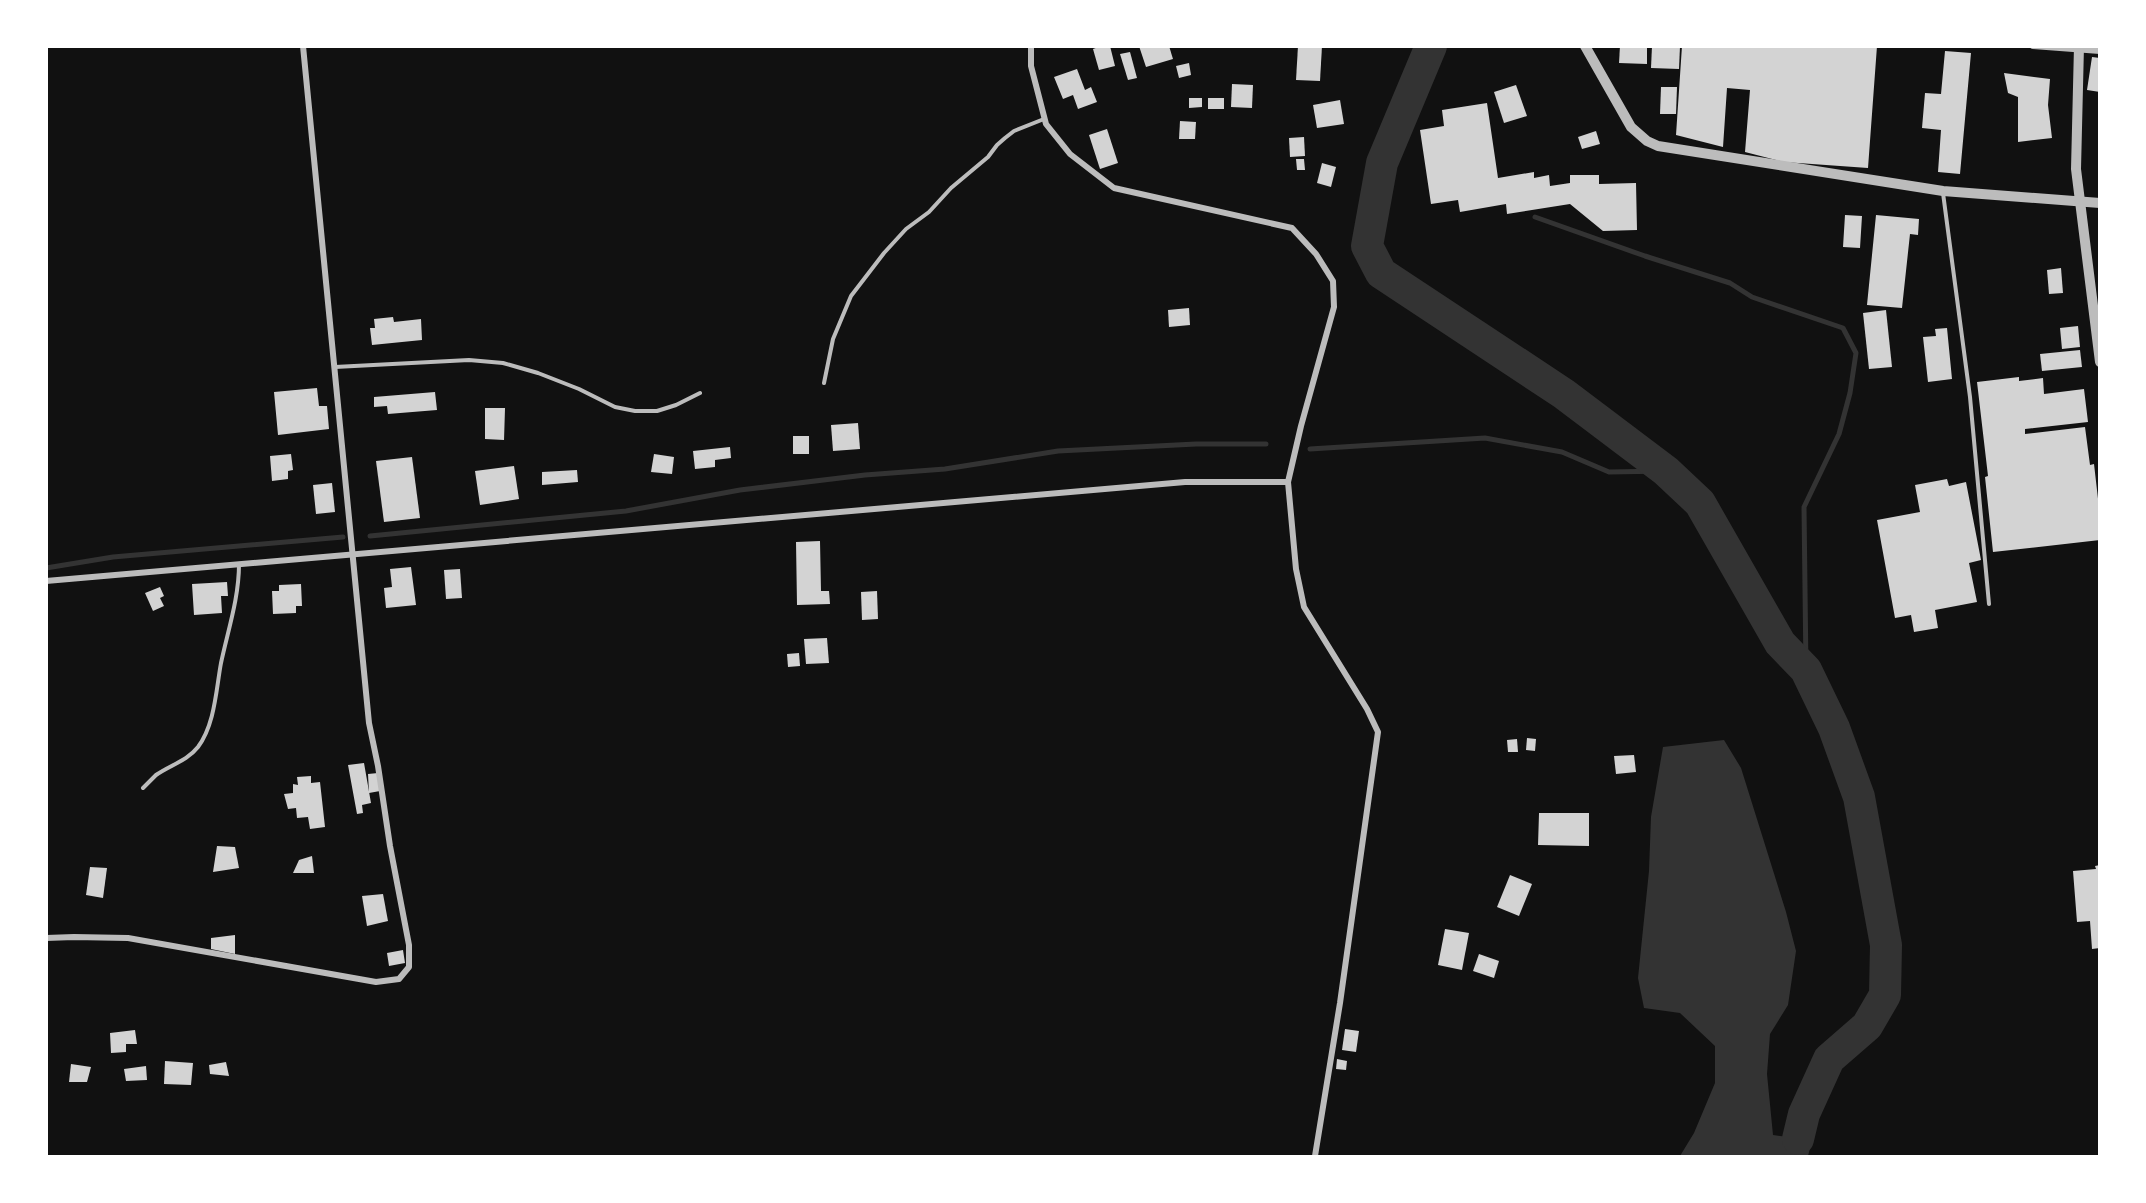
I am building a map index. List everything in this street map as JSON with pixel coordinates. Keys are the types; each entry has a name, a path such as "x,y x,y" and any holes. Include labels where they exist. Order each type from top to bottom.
{"street":[{"path":"46,938 128,938 376,982 394,981 406,972 410,960 369,723 303,46"},
{"path":"1031,46 1031,66 1044,119 1070,154 1114,188 1292,228 1316,254 1334,281 1335,307 1301,426 1288,482 1296,569 1304,607 1367,709 1378,732 1315,1156"},
{"path":"1585,46 1631,127 1647,141 1658,146 1943,191 2100,203"},
{"path":"2033,46 2100,51"},
{"path":"2079,48 2076,169 2100,362"},
{"path":"46,581 1173,483 1288,482"}],"lane":[{"path":"824,383 833,339 851,296 884,253 906,229 929,212 951,188 988,157 1005,138 1014,131 1044,119"},
{"path":"1943,191 1970,397 1989,604"},
{"path":"335,367 469,360 503,363 538,373 579,389 615,407 635,411 657,411 676,405 700,393"},
{"path":"143,788 156,775 190,755 206,731 215,700 232,617 238,585 239,563"}],"shaded area":[{"path":"1724,740 1741,768 1796,951 1788,1005 1770,1034 1767,1074 1773,1135 1812,1140 1808,1156 1680,1156 1694,1133 1715,1083 1715,1046 1680,1013 1644,1008 1638,978 1649,871 1651,817 1663,747"}],"building":[{"path":"1110,46 1115,66 1099,70 1093,49"},
{"path":"1139,46 1169,46 1173,59 1146,67"},
{"path":"1298,46 1322,46 1320,81 1296,80"},
{"path":"1620,46 1647,46 1647,64 1619,63"},
{"path":"1652,46 1680,46 1679,69 1651,68"},
{"path":"1682,46 1877,46 1868,168 1784,162 1745,152 1750,90 1727,88 1723,147 1676,135"},
{"path":"1945,51 1971,53 1960,174 1938,172 1941,130 1922,128 1925,93 1941,94"},
{"path":"1130,52 1137,78 1128,80 1120,54"},
{"path":"2092,57 2100,58 2100,92 2087,90"},
{"path":"1189,63 1191,75 1179,78 1176,66"},
{"path":"1077,69 1085,90 1091,87 1097,102 1078,109 1073,95 1063,99 1054,77"},
{"path":"2004,73 2050,79 2048,105 2052,138 2018,142 2018,97 2008,93"},
{"path":"1232,84 1253,85 1252,108 1231,107"},
{"path":"1516,85 1527,116 1504,123 1494,92"},
{"path":"1661,87 1677,87 1676,114 1660,114"},
{"path":"1189,98 1202,98 1202,107 1189,108"},
{"path":"1208,98 1224,98 1224,109 1208,109"},
{"path":"1340,100 1344,124 1317,128 1313,105"},
{"path":"1487,103 1498,178 1534,172 1534,178 1549,175 1550,186 1570,183 1570,175 1599,175 1599,184 1636,183 1637,230 1603,231 1570,204 1507,214 1506,204 1460,212 1458,200 1431,204 1420,130 1444,126 1442,110"},
{"path":"1180,121 1196,122 1195,139 1179,139"},
{"path":"1107,129 1118,163 1100,169 1089,135"},
{"path":"1596,131 1600,144 1582,149 1578,137"},
{"path":"1304,137 1305,156 1290,157 1289,138"},
{"path":"1296,159 1304,159 1305,170 1297,170"},
{"path":"1322,163 1336,167 1331,187 1317,183"},
{"path":"1845,215 1862,216 1860,248 1843,247"},
{"path":"1876,215 1919,219 1918,235 1910,234 1902,308 1867,305"},
{"path":"2061,268 2063,293 2049,294 2047,270"},
{"path":"1189,308 1190,325 1169,327 1168,310"},
{"path":"1886,310 1892,367 1869,369 1863,313"},
{"path":"393,317 394,322 421,319 422,340 372,345 370,328 375,328 374,319"},
{"path":"2078,326 2080,347 2062,349 2060,328"},
{"path":"1947,328 1952,379 1928,382 1923,337 1936,336 1935,329"},
{"path":"2080,350 2082,367 2042,371 2040,354"},
{"path":"2019,377 2019,381 2043,378 2044,394 2084,389 2088,422 2025,429 2025,434 2085,427 2090,465 2094,464 2100,516 2100,540 1993,552 1985,477 1988,476 1977,382"},
{"path":"317,388 319,406 327,406 329,429 278,435 274,392"},
{"path":"435,392 437,410 388,414 387,406 374,407 374,397"},
{"path":"485,408 505,408 504,440 485,439"},
{"path":"858,423 860,449 833,451 831,425"},
{"path":"793,436 809,436 809,454 793,454"},
{"path":"730,447 731,458 715,460 715,467 695,469 693,451"},
{"path":"291,454 293,470 288,471 288,479 272,481 270,456"},
{"path":"654,454 674,457 672,474 651,472"},
{"path":"412,457 420,518 384,522 376,461"},
{"path":"514,466 519,499 480,505 475,471"},
{"path":"577,470 578,482 542,485 542,472"},
{"path":"1947,479 1949,486 1966,482 1981,560 1969,563 1977,602 1935,610 1938,628 1914,632 1911,615 1895,618 1877,520 1920,512 1915,485"},
{"path":"332,483 335,512 316,514 313,485"},
{"path":"820,541 821,591 829,591 830,604 797,605 796,542"},
{"path":"411,567 416,605 386,608 384,588 392,587 390,569"},
{"path":"460,569 462,598 446,599 444,570"},
{"path":"227,582 228,596 221,596 222,613 194,615 192,584"},
{"path":"301,584 302,606 296,606 296,613 273,614 272,591 279,591 279,585"},
{"path":"160,587 164,596 160,598 164,606 153,611 145,593"},
{"path":"877,591 878,619 862,620 861,592"},
{"path":"827,638 829,663 806,664 804,639"},
{"path":"799,653 800,666 788,667 787,654"},
{"path":"1527,738 1536,739 1535,751 1526,750"},
{"path":"1517,739 1518,752 1508,752 1507,740"},
{"path":"1634,755 1636,772 1616,774 1614,756"},
{"path":"364,763 371,803 362,805 363,813 357,814 348,765"},
{"path":"378,773 380,791 369,793 368,774"},
{"path":"311,776 311,783 320,782 325,827 310,829 308,817 297,818 296,808 288,809 284,794 293,793 293,784 298,785 297,777"},
{"path":"1539,813 1589,813 1589,846 1538,845"},
{"path":"217,846 235,847 239,868 213,872"},
{"path":"312,856 314,873 293,873 299,860"},
{"path":"2100,865 2100,948 2092,949 2090,921 2077,922 2073,871 2096,869 2095,866"},
{"path":"90,867 107,868 103,898 86,895"},
{"path":"1510,875 1532,884 1519,916 1497,907"},
{"path":"383,894 388,921 367,926 362,896"},
{"path":"1445,929 1469,933 1462,970 1438,965"},
{"path":"235,935 235,954 211,949 211,938"},
{"path":"403,950 405,963 389,966 387,953"},
{"path":"1479,954 1499,961 1494,978 1473,971"},
{"path":"1345,1029 1359,1031 1356,1052 1342,1050"},
{"path":"135,1030 137,1044 126,1044 126,1052 111,1053 110,1033"},
{"path":"1337,1059 1347,1061 1346,1070 1336,1069"},
{"path":"165,1061 193,1063 191,1085 164,1084"},
{"path":"226,1062 229,1076 210,1074 209,1065"},
{"path":"71,1064 91,1067 87,1082 69,1082"},
{"path":"146,1066 147,1080 126,1081 124,1069"}],"waterway":[{"path":"1431,46 1382,163 1367,246 1381,273 1564,394 1666,471 1700,503 1780,643 1806,670 1834,728 1859,797 1886,945 1885,995 1867,1026 1829,1059 1804,1114 1798,1139"},
{"path":"1535,217 1730,283 1752,297 1843,328 1856,353 1850,393 1839,434 1804,507 1806,670"},
{"path":"1310,449 1485,438 1562,452 1609,472 1666,471"},
{"path":"370,536 626,511 740,490 865,475 945,469 1058,451 1196,444 1266,444"},
{"path":"46,568 113,557 343,537"}]}
